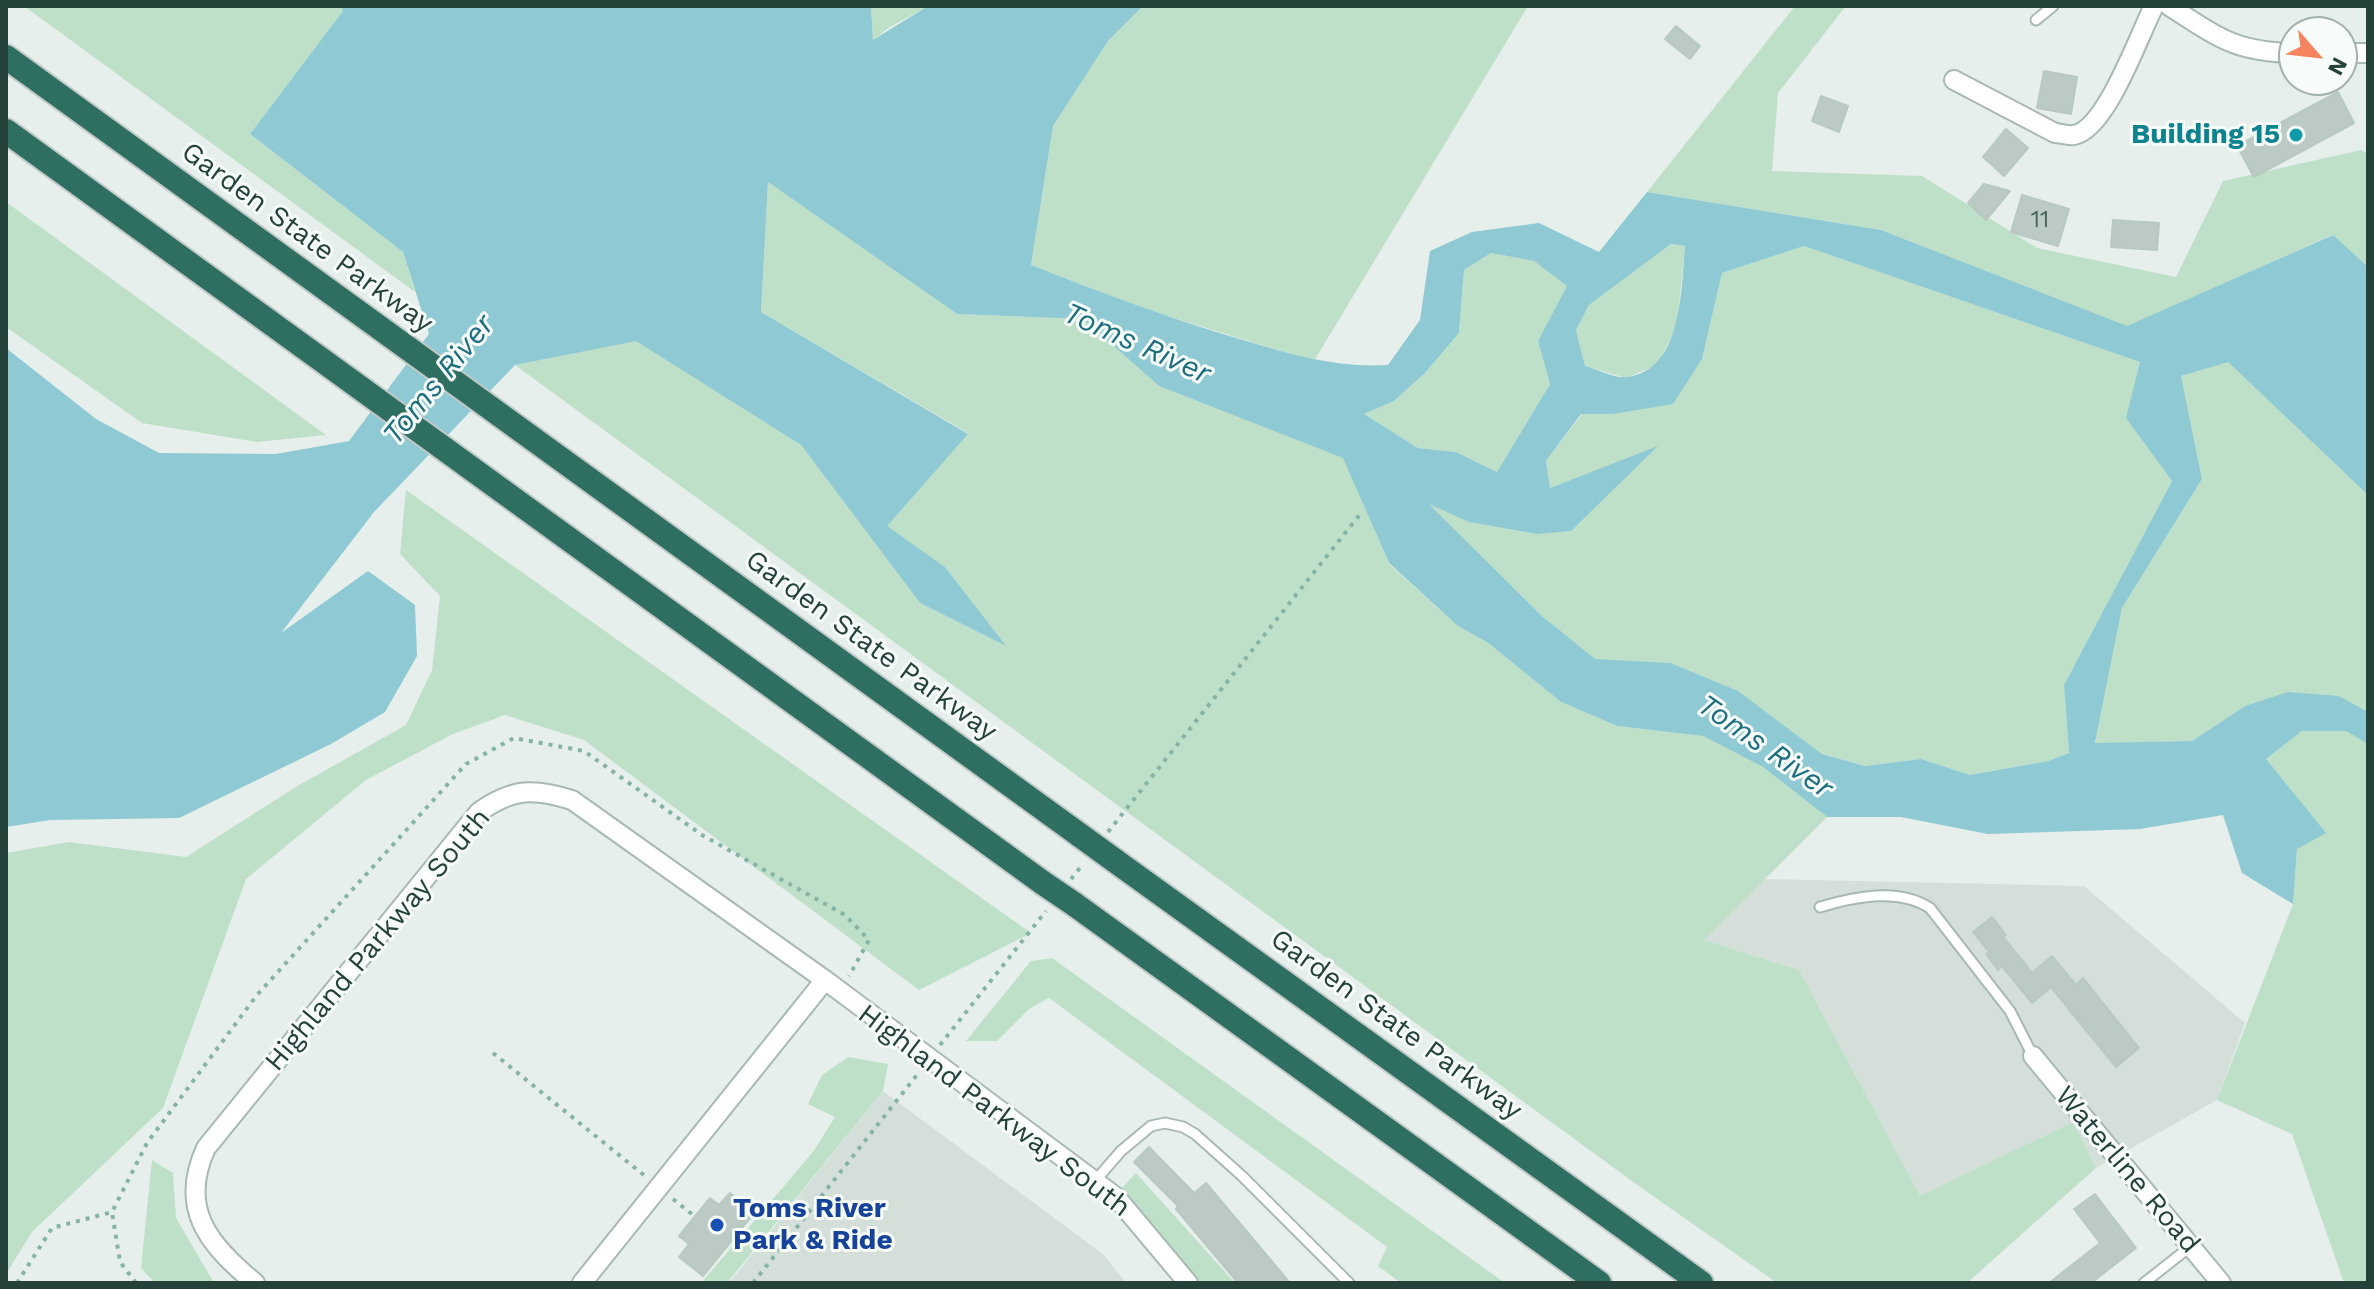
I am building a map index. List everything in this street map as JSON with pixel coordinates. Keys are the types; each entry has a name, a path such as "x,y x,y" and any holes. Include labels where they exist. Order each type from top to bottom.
{"highway":[{"name":"Garden State Parkway","path":"6,57 1701,1283"},
{"path":"6,131 1599,1283"}],"street":[{"path":"1954,80 2055,133 2074,135 2089,128 2103,113 2154,6"},
{"path":"2169,6 2228,44 2278,52"},
{"name":"Highland Parkway South","path":"255,1283 219,1249 204,1229 194,1186 206,1148 479,812 509,794 532,791 572,800 832,986 1095,1181 1116,1197 1188,1283"},
{"path":"582,1283 832,986"},
{"name":"Waterline Road","path":"2033,1056 2221,1283"}],"lane":[{"path":"2036,20 2053,6"},
{"path":"1820,907 1855,897 1892,896 1919,901 1930,908 2010,1011 2033,1056"},
{"path":"1095,1181 1151,1126 1165,1123 1183,1127 1241,1175 1349,1283"},
{"path":"2144,1283 2191,1246"}],"path":[{"path":"136,1283 120,1262 112,1212 147,1143 257,995 466,764 514,738 584,751 702,835 845,915 869,940 832,986"},
{"path":"493,1053 643,1174"},
{"path":"17,1283 52,1228 112,1212"}],"shaded area":[{"path":"1765,879 2084,886 2245,1023 2217,1100 2096,1168 2073,1122 1920,1197 1799,970 1703,940"},
{"path":"883,1091 1104,1255 1126,1283 729,1283"}],"green space":[{"path":"24,6 341,6 344,10 250,134 403,252 415,292"},
{"path":"871,6 928,6 873,40"},
{"path":"1143,6 1528,6 1314,361 1141,308 1031,265 1053,126 1108,41"},
{"path":"1795,6 1846,6 1778,93 1772,171 1922,176 2037,248 2176,277 2223,181 2361,150 2368,154 2368,267 2332,235 2127,327 1881,230 1647,192"},
{"path":"768,182 957,314 1083,319 1159,386 1344,458 1389,564 1458,626 1487,642 1561,702 1617,726 1703,736 1763,767 1827,817 1704,940 1799,970 1920,1196 2073,1122 2096,1168 1967,1283 1777,1283 1636,1184 515,365 636,340 801,445 920,603 1004,645 945,567 886,526 968,433 761,312"},
{"path":"6,202 326,435 257,442 142,423 6,327"},
{"path":"1671,244 1685,246 1677,326 1657,365 1626,378 1585,366 1576,330 1589,305"},
{"path":"1804,246 2140,362 2127,418 2172,481 2064,685 2069,753 2048,761 1970,775 1921,759 1865,766 1822,754 1737,691 1671,663 1595,660 1542,616 1427,502 1469,522 1536,534 1656,448 1550,488 1546,461 1582,414 1613,414 1702,359 1722,273"},
{"path":"1491,253 1534,261 1568,286 1538,341 1550,384 1497,472 1456,452 1418,448 1364,414 1394,401 1425,373 1459,333 1464,270"},
{"path":"2227,361 2368,495 2368,712 2339,696 2245,706 2192,741 2095,744 2122,608 2202,479 2181,376"},
{"path":"406,490 1031,933 919,990 584,740 505,715 453,734 366,780 246,879 163,1108 32,1232 6,1274 6,853 69,842 186,857 294,788 406,725 432,670 440,596 400,554"},
{"path":"2302,731 2347,731 2368,744 2368,1283 2344,1283 2292,1134 2217,1100 2293,904 2297,849 2266,759"},
{"path":"1052,958 1505,1283 1401,1283 1378,1266 1387,1247 1049,998 1029,1009 997,1041 966,1041 1031,961"},
{"path":"848,1057 888,1064 883,1091 727,1283 701,1283 813,1152 835,1117 808,1104 822,1075"},
{"path":"152,1160 173,1173 176,1218 214,1283 155,1283 141,1268"},
{"path":"1136,1173 1235,1283 1191,1283 1164,1251 1122,1188"}],"water":[{"name":"Toms River","path":"341,6 871,6 873,40 928,6 1143,6 1108,41 1053,126 1031,265 1194,325 1284,352 1335,363 1388,365 1420,320 1430,251 1472,232 1539,223 1599,252 1647,192 1881,230 2127,326 2333,235 2368,267 2368,495 2228,362 2181,376 2202,479 2122,608 2095,743 2192,741 2245,706 2288,692 2339,696 2368,712 2368,744 2346,731 2302,731 2266,759 2326,833 2297,849 2293,904 2242,873 2223,815 2140,829 1988,834 1901,817 1827,817 1763,767 1703,736 1617,726 1561,702 1487,642 1458,626 1389,563 1343,458 1159,386 1083,319 957,314 768,182 761,312 968,434 887,526 945,567 1006,646 920,603 801,445 636,341 515,365 374,512 281,633 368,571 415,605 417,656 385,712 331,744 179,818 50,820 6,827 6,348 96,419 159,453 276,454 349,441 429,334 403,252 250,134 343,11","holes":["1671,244 1685,246 1680,304 1669,344 1659,359 1645,371 1627,377 1585,366 1576,330 1589,305","1804,246 2140,362 2126,418 2172,481 2064,685 2069,753 2048,761 1970,775 1921,759 1865,766 1822,754 1738,691 1671,663 1595,659 1542,616 1429,504 1469,522 1536,534 1571,531 1658,446 1550,488 1546,461 1581,414 1613,414 1673,404 1702,359 1722,273","1491,253 1534,261 1567,286 1538,341 1550,384 1497,472 1456,452 1418,448 1364,414 1394,401 1425,373 1459,333 1464,270"]}],"building":[{"path":"1676,26 1700,46 1690,59 1665,39"},
{"path":"2044,71 2077,77 2071,114 2037,108"},
{"path":"1821,96 1848,106 1839,132 1812,121"},
{"name":"Building 15","path":"2331,96 2340,96 2354,123 2254,177 2237,146"},
{"path":"2006,129 2028,148 2004,176 1983,157"},
{"path":"1984,184 2010,191 1986,220 1968,203"},
{"path":"2022,195 2069,209 2058,246 2011,232"},
{"path":"2113,220 2159,223 2157,250 2111,247"},
{"path":"1992,917 2006,935 2003,937 2032,973 2052,956 2076,985 2083,978 2139,1048 2116,1067 2051,987 2032,1003 2002,966 1998,970 1973,932"},
{"path":"1149,1147 1194,1193 1206,1183 1290,1283 1238,1283 1176,1209 1178,1206 1134,1162"},
{"name":"Toms River Park & Ride","path":"730,1193 754,1213 703,1276 679,1257 689,1244 679,1236 710,1198 719,1205"},
{"path":"2095,1194 2136,1248 2091,1283 2049,1283 2100,1243 2074,1209"}],"place":[{"name":"Building 15","path":"2296,135"},
{"name":"Toms River Park & Ride","path":"717,1225"}]}
